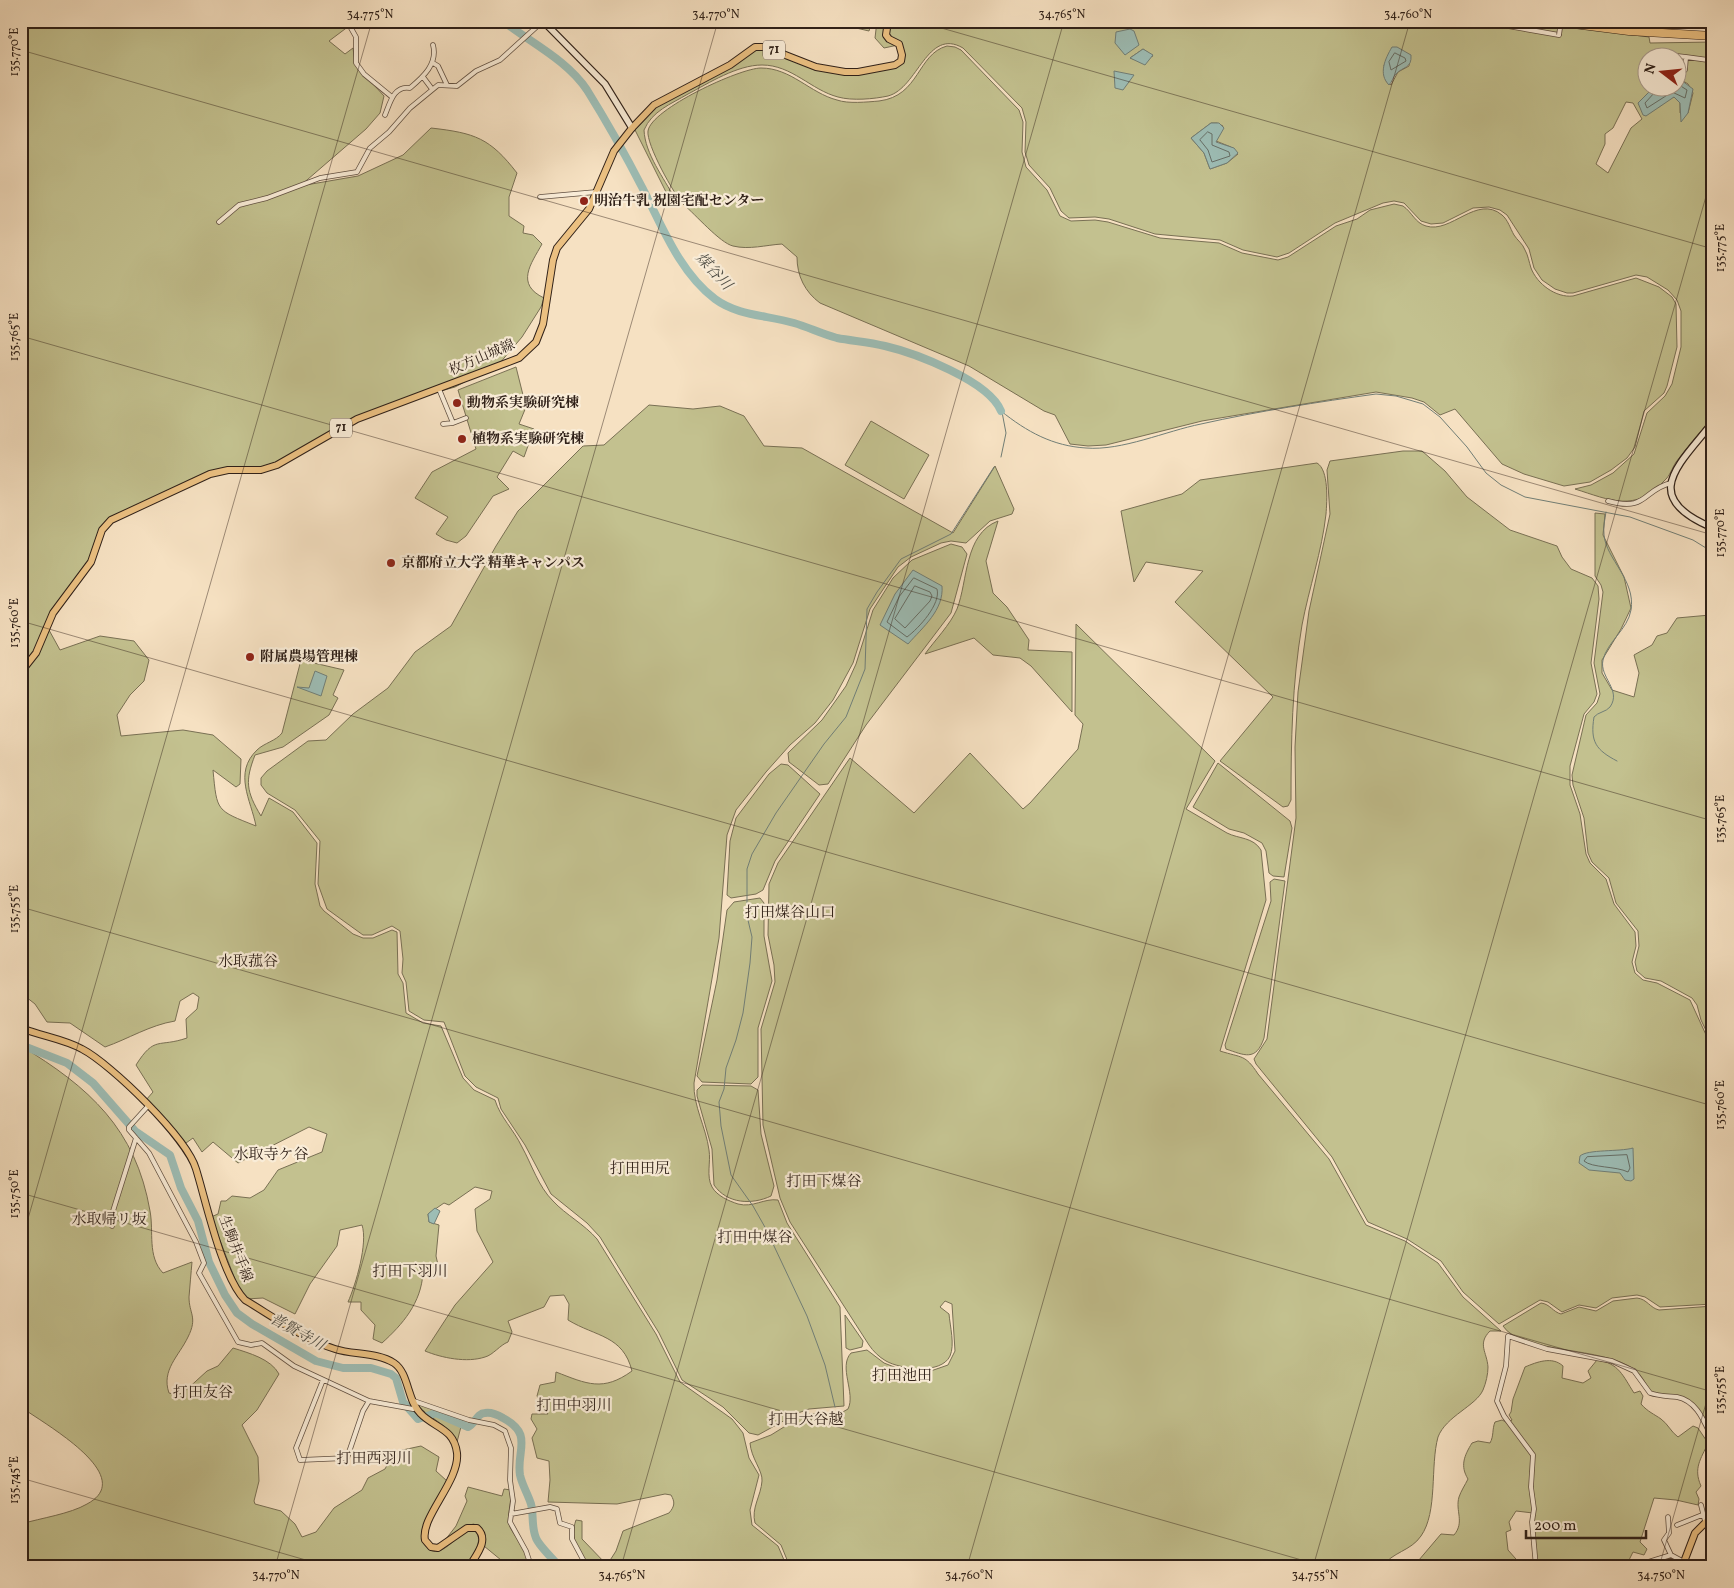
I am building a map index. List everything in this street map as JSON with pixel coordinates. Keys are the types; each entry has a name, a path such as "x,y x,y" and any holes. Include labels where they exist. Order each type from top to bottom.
{"highway":[{"path":"1550,21 1649,33 1713,36"},
{"path":"1578,21 1649,33"}],"main road":[{"name":"枚方山城線","path":"21,672 36,653 55,610 91,562 102,530 111,520 210,474 228,470 254,470 277,465 358,419 519,358 536,342 544,324 553,260 557,248 589,209 598,192 606,166 617,148 632,128 659,102 721,70 755,47 772,49 816,66 845,72 858,72 899,63 902,55 899,44 889,39 886,35 888,21"},
{"name":"生駒井手線","path":"21,1028 72,1044 89,1053 104,1064 177,1135 190,1156 209,1219 236,1288 242,1297 334,1349 392,1362 400,1371 413,1404 422,1415 448,1433 457,1452 455,1469 426,1528 425,1540 430,1546 438,1548 467,1528 477,1528 482,1534 483,1540 469,1567"},
{"path":"1683,1564 1695,1533 1704,1518 1713,1515"}],"street":[{"path":"347,21 356,37 356,63 364,74 392,97"},
{"path":"1466,21 1485,22 1559,36 1561,21"},
{"path":"1606,21 1637,25 1690,21"},
{"path":"220,222 240,205 268,198 320,178 357,172 370,148 389,132 406,112 438,85 457,86 476,71 500,60 547,23 604,84 632,128"},
{"path":"385,115 397,90 404,87 410,88 423,77 435,59 433,45"},
{"path":"1686,57 1708,60 1711,55"},
{"path":"432,63 440,70 447,85"},
{"path":"423,77 432,90"},
{"path":"540,197 598,192"},
{"path":"439,389 453,422"},
{"path":"443,424 466,418"},
{"path":"1713,422 1679,464 1671,483 1673,501 1679,509 1691,519 1713,528"},
{"path":"1608,501 1633,504 1648,497 1663,485 1671,483"},
{"path":"148,1106 128,1128 149,1153 196,1242 204,1263 199,1273 238,1342 251,1345 262,1342 294,1366 370,1401 412,1409 413,1404 501,1428 505,1431 511,1448 510,1474 513,1501 511,1526 530,1560 528,1567"},
{"path":"112,1226 113,1211 136,1138"},
{"path":"1536,1567 1532,1522 1534,1509 1531,1487 1533,1455 1504,1416 1497,1401 1506,1366 1508,1336 1547,1349 1600,1357 1634,1371 1650,1393 1684,1399 1693,1406 1707,1425 1713,1440"},
{"path":"323,1380 296,1448 300,1460 347,1458 363,1412 370,1401"},
{"path":"1677,1525 1704,1518 1701,1505"},
{"path":"511,1514 550,1507 556,1508 560,1523 572,1527 572,1539 587,1567"},
{"path":"1668,1517 1669,1533 1664,1540 1671,1555 1683,1564"},
{"path":"1642,1564 1671,1555"}],"shaded area":[{"path":"21,21 352,21 353,23 329,41 345,54 353,48 355,64 384,96 380,113 366,129 300,186 358,176 403,155 431,128 459,132 480,139 498,152 517,173 509,197 509,216 524,226 523,233 533,235 542,244 530,266 528,280 535,292 544,298 541,307 522,337 499,364 455,387 395,404 327,434 276,462 261,467 233,467 107,520 99,530 89,561 55,606 34,652 21,668"},
{"path":"826,21 872,21 869,31"},
{"path":"877,21 886,21 884,29 898,45 884,48 875,38"},
{"path":"890,21 1526,21 1649,37 1650,43 1713,42 1713,415 1676,462 1666,479 1643,497 1622,501 1611,500 1575,489 1591,485 1613,473 1634,454 1647,413 1665,396 1672,384 1681,347 1681,311 1677,300 1668,290 1647,277 1636,275 1573,293 1555,289 1542,280 1534,268 1529,249 1507,215 1500,210 1489,207 1473,208 1443,223 1431,224 1421,221 1404,203 1394,201 1383,203 1335,223 1289,253 1277,257 1243,250 1220,240 1155,234 1109,219 1095,217 1069,218 1061,211 1050,188 1029,165 1025,152 1026,122 1022,108 963,48 951,44 940,46 931,52 907,82 898,91 888,96 863,99 838,97 828,94 783,69 762,65 733,71 675,101 657,113 647,123 644,130 651,157 675,199 670,200 635,130 656,107 731,67 756,49 765,50 845,75 896,67 904,58 902,44 888,37","holes":["1143,49 1153,56 1139,61 1130,58","1410,55 1409,66 1398,72 1391,85 1386,81 1384,65","1626,102 1633,103 1642,119 1631,128 1608,173 1596,164 1605,144 1605,134 1613,128","1211,123 1217,123 1223,126 1216,141 1231,147 1238,154 1227,163 1210,169 1204,153 1191,138"]},
{"path":"947,46 961,50 1019,110 1023,122 1022,152 1026,167 1047,190 1060,216 1071,221 1095,220 1108,222 1160,238 1219,243 1242,253 1278,260 1288,257 1336,226 1357,219 1370,210 1394,204 1403,206 1422,225 1435,227 1445,225 1474,211 1483,209 1493,210 1506,219 1514,235 1524,248 1534,274 1548,289 1560,295 1573,296 1636,278 1659,287 1672,297 1676,304 1677,347 1664,393 1644,411 1635,447 1627,458 1590,482 1564,486 1524,474 1502,464 1455,409 1440,415 1424,402 1376,392 1202,421 1106,445 1070,444 1055,415 1044,411 969,366 820,303 806,289 800,277 797,257 782,244 739,247 721,240 684,205 661,169 651,147 648,131 653,122 664,112 698,91 735,75 761,68 772,69 791,76 827,97 837,100 852,102 879,101 892,98 903,91 911,84 929,57 937,50"},
{"path":"516,367 526,407 519,424 534,429 524,457 513,451 497,477 509,489 493,496 466,536 457,543 446,540 436,534 448,517 415,498 432,472 476,449 458,390"},
{"path":"649,405 693,409 720,406 744,416 764,446 802,448 953,533 995,466 1014,509 1012,514 990,521 966,543 951,541 941,543 911,557 898,567 870,609 853,663 833,700 815,723 790,745 766,772 736,810 727,835 719,938 694,1083 694,1092 709,1150 710,1183 720,1196 738,1204 749,1205 768,1200 778,1200 787,1223 840,1307 844,1406 809,1409 758,1435 749,1433 723,1407 682,1380 659,1333 600,1237 587,1223 551,1194 525,1145 501,1109 498,1098 476,1087 465,1076 444,1022 424,1020 409,1011 406,982 402,973 403,959 400,931 392,926 372,935 363,935 327,909 318,884 320,841 295,810 267,793 261,785 261,778 267,771 308,741 326,740 353,714 388,688 415,652 451,626 518,511 583,446 604,445"},
{"path":"871,421 929,455 904,499 845,465"},
{"path":"1403,451 1422,451 1445,471 1467,497 1510,530 1557,546 1571,569 1592,578 1598,586 1599,599 1591,663 1597,694 1594,702 1584,714 1570,766 1570,785 1580,814 1586,854 1590,863 1606,879 1614,904 1635,932 1636,946 1632,962 1635,973 1643,980 1657,983 1690,1000 1713,1050 1713,1304 1660,1307 1645,1297 1637,1295 1612,1298 1596,1308 1579,1305 1562,1312 1548,1302 1540,1300 1499,1324 1463,1292 1441,1261 1407,1239 1368,1222 1332,1157 1256,1064 1254,1059 1267,1039 1296,818 1295,747 1298,692 1309,611 1330,514 1327,470 1330,461"},
{"path":"1317,463 1324,472 1327,494 1326,514 1322,542 1302,625 1293,712 1291,800 1288,806 1283,807 1220,761 1273,697 1175,602 1203,571 1146,562 1134,582 1121,511 1182,494 1200,480"},
{"path":"1595,513 1605,514 1603,535 1624,577 1631,608 1602,660 1602,673 1612,690 1634,697 1639,673 1634,655 1652,645 1657,636 1667,633 1677,618 1710,615 1713,626 1713,1045 1701,1020 1697,1005 1692,998 1661,981 1645,978 1637,971 1635,962 1639,946 1638,931 1616,903 1609,878 1592,862 1588,853 1584,818 1573,785 1572,775 1586,715 1597,703 1600,694 1594,663 1603,592 1595,576"},
{"path":"998,521 986,561 993,593 1007,607 1029,640 1028,650 1072,652 1072,712 1031,666 1020,658 993,655 974,638 925,654 957,609 969,559 979,536 987,527"},
{"path":"951,544 962,547 967,554 951,613 866,725 828,784 819,785 789,762 788,753 822,720 846,686 856,664 873,610 893,578 912,560"},
{"path":"1076,624 1215,761 1186,809 1227,833 1254,843 1261,850 1266,900 1220,1051 1242,1058 1250,1063 1329,1159 1366,1225 1405,1241 1438,1263 1463,1297 1501,1331 1490,1331 1484,1340 1483,1344 1488,1367 1487,1379 1483,1390 1474,1401 1447,1423 1438,1437 1430,1514 1421,1536 1382,1567 790,1567 781,1545 755,1523 754,1512 762,1477 752,1454 750,1443 771,1435 800,1417 810,1414 841,1413 848,1409 850,1395 846,1365 851,1353 867,1350 884,1363 902,1370 925,1373 948,1365 955,1351 952,1304 945,1301 940,1307 949,1314 952,1341 950,1356 945,1362 929,1368 910,1368 892,1364 874,1352 790,1222 780,1198 763,1125 761,1029 775,982 774,965 768,935 769,884 778,863 850,758 914,813 970,753 1023,809 1078,749 1083,724 1075,715"},
{"path":"49,630 60,650 100,636 134,641 149,660 144,681 130,695 117,715 121,736 183,730 213,735 241,759 240,784 236,787 213,770 218,802 226,812 256,826 246,787 246,768 257,750 282,733 301,660 344,670 333,695 338,698 329,715 283,747 255,755 249,779 252,800 261,816 269,798 293,812 317,843 315,884 320,906 324,911 353,934 363,938 373,938 392,930 397,932 398,974 403,983 406,1013 423,1023 441,1026 463,1078 474,1090 495,1100 500,1112 519,1141 539,1182 548,1195 558,1206 597,1239 656,1334 680,1382 732,1419 743,1433 749,1458 759,1475 750,1510 752,1525 778,1546 787,1567 588,1567 574,1539 576,1520 582,1521 582,1539 607,1565 616,1551 623,1531 669,1513 674,1504 673,1500 671,1495 665,1494 617,1504 548,1502 549,1461 537,1458 532,1438 537,1429 531,1419 532,1414 548,1414 537,1396 540,1385 555,1382 556,1372 577,1380 603,1384 622,1378 632,1371 628,1359 622,1350 607,1338 568,1320 569,1304 564,1295 550,1296 544,1307 508,1321 512,1332 508,1342 488,1356 463,1360 447,1358 425,1351 455,1305 493,1262 477,1231 475,1209 490,1199 492,1191 475,1187 449,1205 444,1203 428,1214 429,1222 439,1225 436,1256 438,1265 423,1273 419,1294 410,1312 382,1343 373,1339 375,1325 361,1310 361,1302 348,1302 358,1274 362,1253 362,1225 340,1230 337,1246 310,1284 295,1314 263,1298 246,1299 238,1287 211,1217 218,1214 221,1201 226,1201 232,1196 250,1198 264,1190 278,1170 322,1152 327,1134 309,1127 238,1163 213,1142 202,1152 193,1138 186,1143 146,1100 153,1092 136,1065 142,1056 153,1046 187,1038 186,1019 197,1009 199,997 193,993 180,1001 175,1021 148,1029 105,1047 70,1023 47,1022 35,1004 21,993 21,677 38,654"},
{"path":"1218,763 1290,821 1292,828 1284,877 1273,876 1269,873 1266,851 1262,843 1244,833 1229,829 1193,807"},
{"path":"781,764 788,765 820,794 775,861 763,890 756,894 731,898 727,895 730,841 736,818 769,774"},
{"path":"1274,879 1285,881 1264,1038 1257,1051 1249,1055 1226,1049 1225,1045 1271,901 1270,882"},
{"path":"760,898 764,903 764,936 772,981 758,1028 758,1077 751,1084 702,1082 697,1076 717,980 727,910 734,902"},
{"path":"21,1046 45,1061 88,1095 106,1113 121,1134 134,1156 143,1182 150,1211 153,1251 158,1266 163,1273 192,1262 189,1303 193,1320 188,1337 169,1370 167,1385 169,1393 177,1395 184,1392 207,1371 218,1366 233,1348 265,1360 279,1374 257,1410 242,1425 258,1457 259,1481 255,1504 281,1511 295,1524 302,1537 316,1532 334,1508 362,1490 368,1478 385,1469 391,1458 398,1451 421,1446 439,1457 436,1471 447,1481 423,1527 422,1541 429,1549 435,1551 442,1550 468,1531 475,1531 479,1539 478,1544 466,1567 21,1567 21,1524 64,1513 87,1504 100,1492 102,1479 95,1465 81,1451 65,1437 21,1407"},
{"path":"702,1085 751,1086 758,1090 761,1134 774,1186 771,1196 756,1201 740,1201 726,1196 714,1185 712,1149 697,1096 697,1090"},
{"path":"1637,1298 1659,1310 1713,1306 1713,1437 1705,1419 1693,1403 1682,1398 1651,1392 1642,1377 1635,1370 1621,1362 1527,1341 1513,1335 1503,1326 1541,1303 1561,1314 1579,1307 1596,1311 1613,1301"},
{"path":"845,1315 863,1341 862,1347 850,1350 846,1348"},
{"path":"1597,1360 1611,1364 1620,1371 1634,1393 1640,1391 1643,1396 1641,1404 1663,1421 1678,1437 1693,1426 1698,1428 1708,1443 1698,1469 1701,1486 1696,1492 1699,1499 1698,1505 1654,1498 1640,1542 1647,1549 1644,1555 1633,1552 1627,1564 1617,1562 1615,1567 1536,1567 1533,1513 1516,1511 1509,1522 1511,1530 1506,1532 1508,1550 1523,1567 1413,1567 1441,1534 1454,1535 1457,1530 1459,1526 1459,1497 1468,1479 1464,1470 1467,1452 1472,1443 1478,1441 1490,1443 1495,1422 1502,1420 1508,1423 1512,1420 1509,1415 1525,1367 1539,1362 1554,1361 1563,1366 1562,1378 1583,1383 1591,1378 1588,1371"},
{"path":"416,1403 463,1419 457,1442 448,1430"},
{"path":"468,1487 502,1496 504,1489 511,1490 509,1523 525,1551 528,1561 527,1567 497,1567 501,1560 484,1546 484,1532 474,1524 464,1526 442,1544 456,1526 467,1501 465,1496"}],"water":[{"path":"1130,29 1134,31 1139,45 1125,55 1115,43 1116,32"},
{"path":"1392,47 1397,47 1411,55 1411,60 1409,65 1396,74 1389,85 1383,71 1385,61"},
{"path":"1143,49 1153,55 1145,65 1130,58"},
{"path":"1114,71 1134,75 1123,90 1115,88"},
{"path":"1686,84 1693,89 1688,113 1681,122 1680,103 1675,98 1686,98"},
{"path":"1643,98 1673,98 1646,116 1643,115 1638,103"},
{"path":"1211,123 1219,123 1224,128 1216,142 1234,148 1238,153 1227,163 1210,169 1204,153 1191,138"},
{"path":"913,570 942,586 942,595 940,603 931,618 908,644 880,625 895,594"},
{"path":"315,671 327,676 321,696 297,687 309,688"},
{"path":"1633,1148 1634,1179 1631,1181 1625,1180 1620,1173 1589,1170 1579,1163 1580,1156 1590,1152"},
{"path":"435,1208 440,1211 434,1224 429,1222 428,1214"}],"waterway":[{"name":"煤谷川","path":"503,21 548,52 579,79 630,164 682,263 715,299 724,305 743,312 784,320 837,338 885,346 932,362 967,379 982,389 994,400 1001,411"},
{"path":"1001,411 1021,425 1051,441 1074,447 1100,448 1129,444 1187,427 1267,411 1376,394 1396,396 1423,404 1440,417 1467,447 1486,473 1501,485 1525,497 1630,517 1693,540 1706,548 1713,549"},
{"path":"1001,457 1006,433 1002,412"},
{"path":"835,1407 825,1365 807,1316 766,1229 753,1206 731,1175 721,1126 719,1102 724,1089 726,1068 743,1013 750,963 752,937 747,916 747,869 752,854 776,813 824,744 846,717 865,669 867,609 877,592 901,559 951,534 994,467"},
{"path":"1606,512 1604,529 1606,544 1629,589 1631,610 1626,623 1605,653 1603,666 1612,689 1613,701 1608,709 1594,717 1593,733 1599,749 1617,761"},
{"name":"普賢寺川","path":"21,1045 67,1063 93,1083 135,1131 170,1155 181,1188 198,1221 209,1262 225,1295 237,1313 252,1324 316,1361 343,1368 371,1368 391,1374 396,1378 403,1402 418,1419 436,1413 468,1427 482,1413 492,1413 512,1424 518,1430 521,1437 520,1475 531,1504 534,1534 540,1545 560,1567"},
{"path":"1696,1567 1713,1564"}],"tunnel":[{"path":"1711,55 1713,27"}],"place":[{"name":"明治牛乳 祝園宅配センター","path":"584,201"},
{"name":"動物系実験研究棟","path":"457,403"},
{"name":"植物系実験研究棟","path":"462,439"},
{"name":"京都府立大学 精華キャンパス","path":"391,563"},
{"name":"附属農場管理棟","path":"250,657"}],"district":[{"name":"打田煤谷山口","path":"790,913"},
{"name":"水取菰谷","path":"248,962"},
{"name":"水取寺ケ谷","path":"271,1155"},
{"name":"打田田尻","path":"640,1169"},
{"name":"打田下煤谷","path":"824,1182"},
{"name":"水取帰リ坂","path":"109,1220"},
{"name":"打田中煤谷","path":"755,1238"},
{"name":"打田下羽川","path":"410,1272"},
{"name":"打田池田","path":"902,1376"},
{"name":"打田友谷","path":"203,1393"},
{"name":"打田中羽川","path":"574,1406"},
{"name":"打田大谷越","path":"806,1420"},
{"name":"打田西羽川","path":"374,1459"}]}
